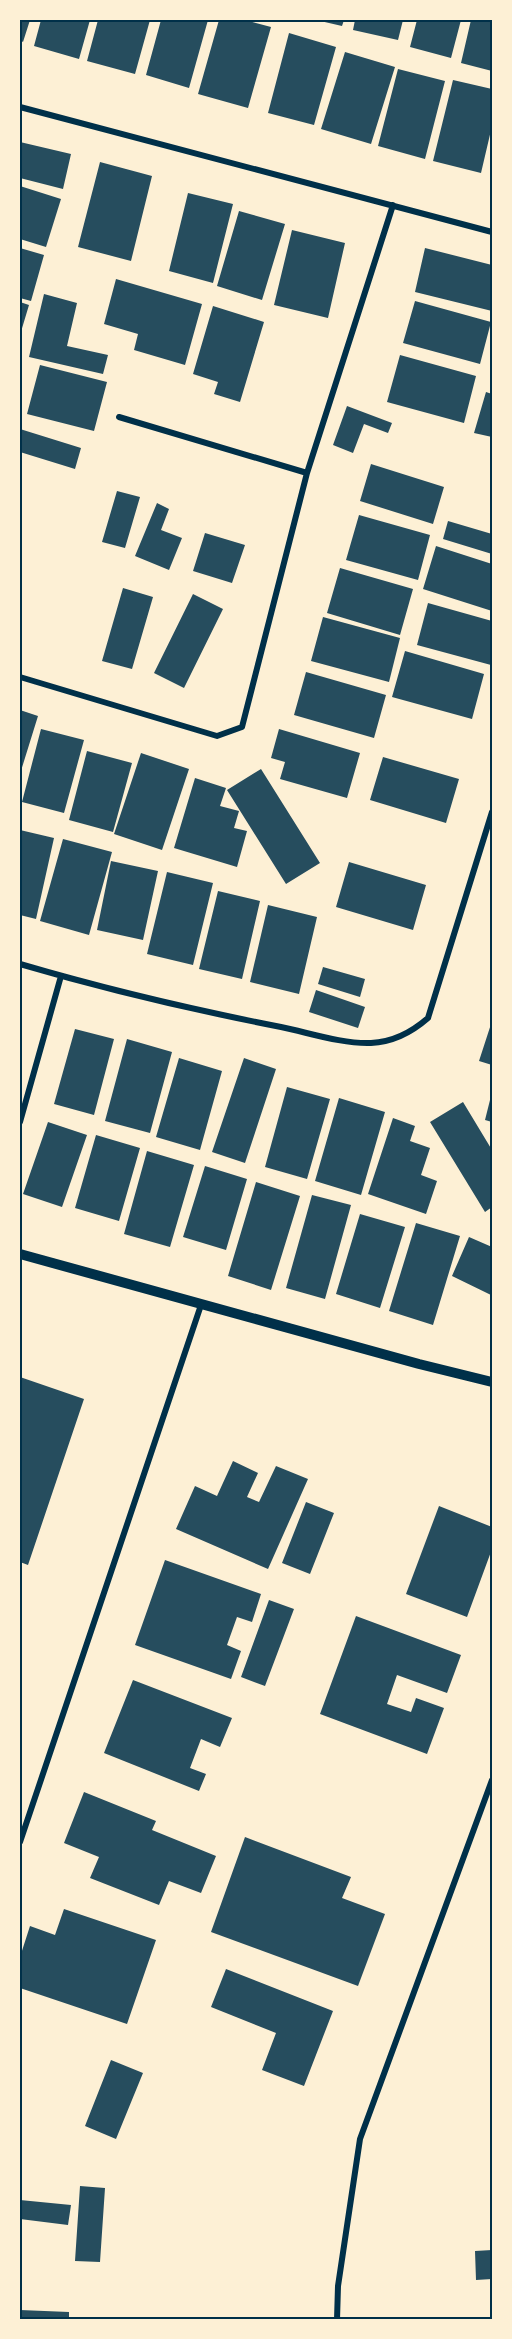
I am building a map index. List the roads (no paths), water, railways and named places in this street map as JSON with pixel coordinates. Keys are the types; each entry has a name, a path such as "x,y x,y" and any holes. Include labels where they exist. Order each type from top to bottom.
{"street":[{"path":"20,107 492,232"},
{"path":"20,677 217,735 242,727 307,473 393,205"},
{"path":"120,417 307,473"},
{"path":"20,964 262,1024 349,1041 370,1043 398,1037 412,1031 428,1018 492,812"},
{"path":"20,1122 61,976"},
{"path":"20,1254 201,1305 492,1382"},
{"path":"20,1842 201,1305"},
{"path":"337,2319 338,2286 360,2139 492,1780"}]}
